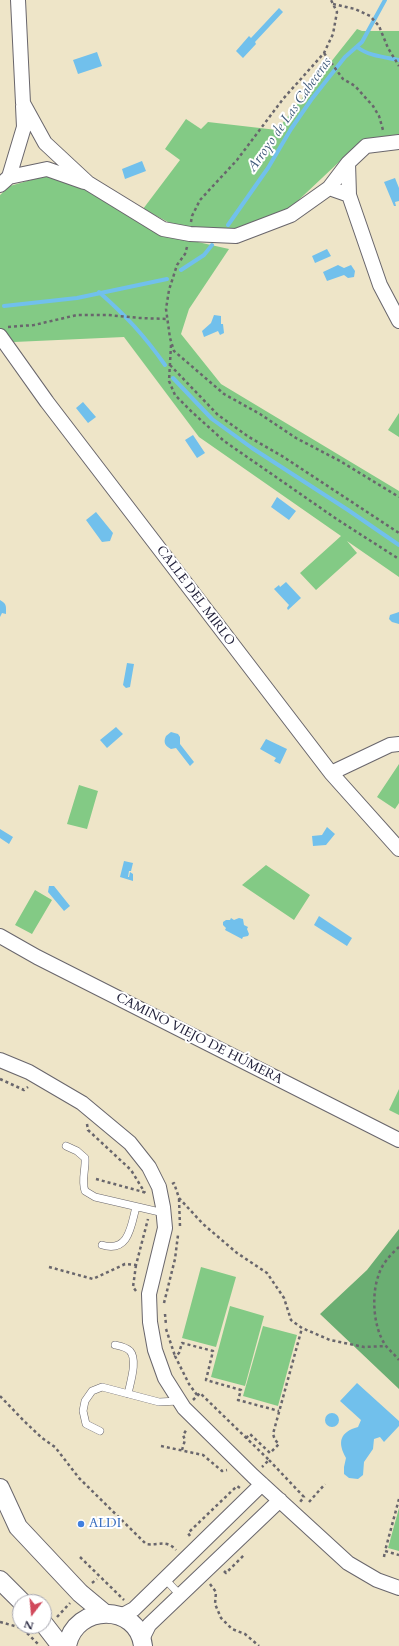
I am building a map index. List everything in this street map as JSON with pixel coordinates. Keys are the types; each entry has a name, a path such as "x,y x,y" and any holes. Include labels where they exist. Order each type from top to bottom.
{"street":[{"path":"5,181 24,127 18,0"},
{"path":"23,103 45,143 88,183 163,229 190,234 236,236 292,215 329,188 348,163 366,146 399,142"},
{"path":"348,163 349,195 380,285 399,322"},
{"path":"5,181 46,170 88,183"},
{"path":"329,188 349,195"},
{"name":"CALLE DEL MIRLO","path":"3,331 47,402 331,773 399,849"},
{"path":"331,773 390,744 399,744"},
{"name":"CAMINO VIEJO DE HÚMERA","path":"0,936 37,957 399,1140"},
{"path":"0,1060 29,1072 82,1103 130,1143 149,1167 159,1188 164,1213 165,1228 150,1294 150,1322 155,1350 165,1378 184,1408 262,1484 348,1563 377,1580 399,1588"},
{"path":"67,1646 69,1637 80,1622 95,1614 134,1609 262,1484"},
{"path":"0,1488 18,1527 80,1592 118,1611 134,1625 143,1642"},
{"path":"143,1642 149,1625 280,1500"},
{"path":"0,1580 14,1594"},
{"path":"52,1634 61,1646"}],"lane":[{"path":"66,1146 77,1151 85,1158 86,1167 82,1184 85,1191 95,1197 164,1213"},
{"path":"102,1245 108,1247 118,1246 124,1242 136,1207"},
{"path":"115,1345 124,1347 130,1351 133,1357 134,1368 128,1394"},
{"path":"100,1431 86,1424 83,1411 85,1401 92,1391 102,1387 159,1402 179,1401"},
{"path":"165,1579 180,1595"}],"path":[{"path":"331,0 337,12 336,20 333,34 324,53 283,99 237,160 200,200 192,216 186,254 177,265 169,290 166,309 167,319 171,343 174,351 224,394 260,414 296,438 340,461 399,497"},
{"path":"333,4 355,9 370,16 379,26 389,50 399,66"},
{"path":"324,53 343,79 355,86 373,106 379,116 385,144"},
{"path":"3,331 77,316 108,315 167,319"},
{"path":"171,343 169,381 175,395 192,412 224,441 338,520 399,559"},
{"path":"170,365 218,415 249,437 294,464 399,533"},
{"path":"393,555 399,555"},
{"path":"0,1079 24,1090 32,1084"},
{"path":"85,1117 88,1130 130,1170 146,1193"},
{"path":"96,1179 146,1193 174,1183 179,1198 180,1228 175,1259 164,1302 166,1328 175,1356 189,1384 197,1395"},
{"path":"179,1198 203,1224 237,1253 267,1273 284,1298 291,1320 302,1328 330,1340 364,1347 386,1346"},
{"path":"399,1247 384,1265 379,1274 375,1289 374,1304 377,1324 386,1346 399,1360"},
{"path":"246,1438 250,1434 270,1453 279,1444 275,1440 273,1434 302,1328"},
{"path":"175,1356 179,1353 182,1342 214,1351 206,1380 241,1390 238,1400 279,1411"},
{"path":"0,1396 42,1438 55,1446 79,1478 146,1544 153,1545 165,1543 172,1546 181,1555"},
{"path":"182,1450 185,1440 183,1435 188,1428 183,1423"},
{"path":"161,1446 203,1456 222,1471 231,1469"},
{"path":"309,1502 325,1484"},
{"path":"384,1557 399,1499"},
{"path":"385,1551 399,1555"},
{"path":"80,1557 118,1611"},
{"path":"52,1620 80,1592 98,1579"},
{"path":"208,1583 216,1592 215,1604 221,1618 232,1629 245,1634 259,1646"},
{"path":"0,1622 22,1628 40,1646"}],"green space":[{"path":"357,29 362,31 399,31 399,134 357,145 287,211 234,229 191,230 168,222 143,209 180,160 165,149 186,119 201,129 208,122 277,130"},
{"path":"48,175 86,187 162,234 229,249 189,309 181,334 221,384 399,491 399,577 347,541 357,553 316,590 300,573 341,536 199,437 124,337 14,342 0,348 0,195 10,186"},
{"path":"399,413 399,437 388,430"},
{"path":"399,764 399,803 395,809 377,797"},
{"path":"79,785 98,791 87,829 67,824"},
{"path":"266,865 310,895 294,920 242,885"},
{"path":"35,890 52,900 32,934 15,925"},
{"path":"399,1089 399,1115 389,1110"},
{"path":"399,1229 399,1389 320,1314 367,1270"},
{"path":"201,1267 236,1277 216,1347 182,1338"},
{"path":"230,1306 264,1316 245,1386 211,1377"},
{"path":"263,1326 297,1335 278,1406 243,1396"},
{"path":"399,1508 399,1551 388,1548"}],"water":[{"path":"279,8 283,12 255,42 256,44 243,58 236,51 249,36 251,38"},
{"path":"97,52 102,66 78,74 73,60"},
{"path":"142,161 146,171 125,179 122,169"},
{"path":"395,178 399,188 399,201 395,202 396,206 394,206 384,182"},
{"path":"327,249 331,256 315,263 312,256"},
{"path":"338,265 344,268 351,265 355,271 354,277 348,278 344,275 327,281 323,272"},
{"path":"214,315 221,316 221,324 223,324 224,333 220,335 218,331 204,337 202,331 211,323"},
{"path":"83,402 96,417 88,423 76,408"},
{"path":"193,435 205,453 197,458 185,440"},
{"path":"277,497 296,511 289,520 271,507"},
{"path":"96,512 113,533 110,541 102,542 86,520"},
{"path":"286,582 301,598 288,610 287,608 289,605 274,589 279,585 280,587"},
{"path":"0,600 6,606 6,614 2,613 0,617"},
{"path":"399,612 399,624 392,622 389,619 390,615"},
{"path":"127,663 134,664 130,687 126,688 123,685"},
{"path":"116,727 123,734 107,748 100,740"},
{"path":"171,732 178,734 180,737 180,744 194,762 190,766 176,748 171,749 165,744 166,736"},
{"path":"266,739 287,749 280,764 274,761 276,758 260,749"},
{"path":"327,827 335,834 326,845 313,846 312,836 322,835"},
{"path":"0,829 13,837 9,844 0,838"},
{"path":"124,861 133,863 128,877 130,872 133,874 133,881 120,877"},
{"path":"49,886 54,886 70,906 64,911 48,892"},
{"path":"319,916 352,938 347,946 314,925"},
{"path":"231,918 234,920 239,918 243,919 244,925 248,927 248,936 243,937 242,939 225,930 226,928 223,925 223,922 230,920"},
{"path":"357,1383 399,1421 399,1426 384,1442 380,1437 374,1439 373,1449 364,1462 363,1475 358,1479 349,1478 344,1474 346,1458 341,1442 342,1438 347,1432 358,1427 361,1420 340,1401"},
{"path":"332,1413 337,1415 339,1420 337,1425 332,1427 327,1425 325,1420 327,1415"}],"waterway":[{"name":"Arroyo de Las Cabeceras","path":"228,225 268,168 291,129 311,100 345,57 362,42 385,0"},
{"path":"357,47 372,54 399,60"},
{"name":"Arroyo de Las Cabeceras","path":"181,270 204,255 212,245"},
{"name":"Arroyo de Las Cabeceras","path":"4,306 77,298 167,279"},
{"path":"99,292 134,326 150,344 165,365"},
{"path":"173,378 212,419 252,448 399,545"}],"place":[{"name":"ALDI","path":"81,1524"}]}
